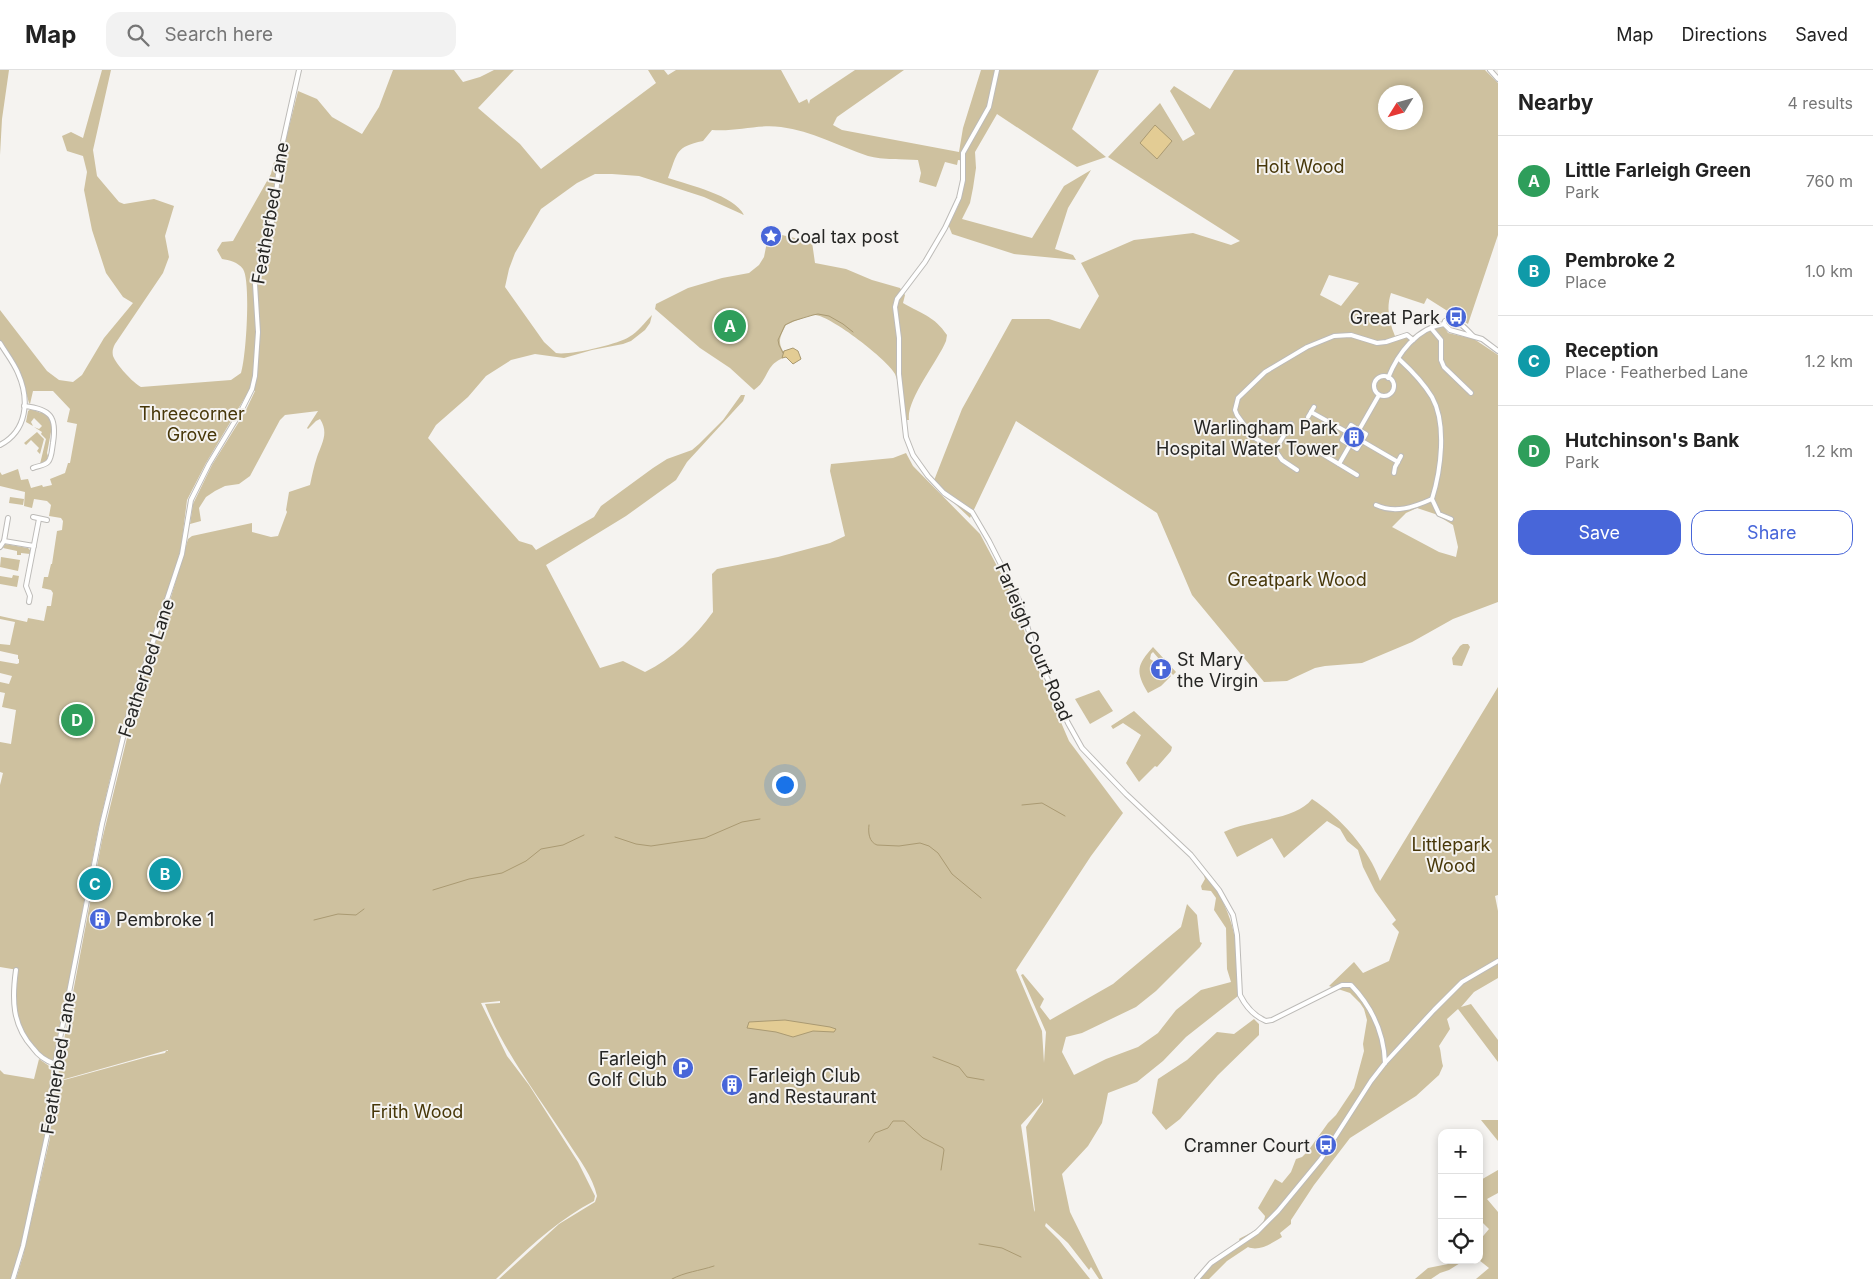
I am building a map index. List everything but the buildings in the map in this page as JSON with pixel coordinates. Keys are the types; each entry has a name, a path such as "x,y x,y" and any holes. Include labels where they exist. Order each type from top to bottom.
{"street":[{"name":"Featherbed Lane","path":"13,1279 24,1246 47,1136 55,1064 102,824 128,717 182,554 189,504 209,464 242,410 252,389 255,376 258,332 255,284 274,214 280,155 299,70"},
{"name":"Farleigh Court Road","path":"997,70 988,107 963,153 963,180 959,198 940,238 916,276 896,299 895,307 899,338 898,374 906,437 913,454 928,476 944,494 972,512 989,541 1020,602 1035,652 1068,723 1082,748 1126,794 1191,855 1219,890 1232,915 1237,935 1240,995 1244,1003 1257,1016 1266,1021 1272,1020 1342,985 1351,985 1368,1005 1380,1029 1385,1051 1385,1063"},
{"path":"1490,70 1498,79"},
{"path":"1388,378 1398,359 1413,340 1431,328 1444,324 1445,320 1449,319 1460,323 1473,336"},
{"path":"1444,324 1450,330 1482,339 1498,352"},
{"path":"1431,328 1441,340 1441,360 1444,367 1471,393"},
{"path":"1297,470 1282,460 1275,450 1253,437 1235,410 1238,398 1265,372 1307,347 1334,336 1351,335 1377,343 1407,335 1413,340"},
{"path":"0,343 18,373 23,389 24,406 22,421 18,429 0,445"},
{"path":"1398,359 1410,370 1432,397 1438,417 1441,444 1439,471 1432,499 1440,514 1451,518"},
{"path":"1380,378 1388,378 1393,384 1393,390 1386,396 1379,395 1374,387 1376,381 1380,378"},
{"path":"1359,430 1379,395"},
{"path":"24,406 45,410 54,423 49,460 33,468"},
{"path":"1308,417 1314,407"},
{"path":"1311,412 1347,432"},
{"path":"1275,450 1291,424"},
{"path":"1351,425 1359,430 1366,434 1357,449 1342,440 1351,425"},
{"path":"1362,441 1398,462"},
{"path":"1339,464 1350,445"},
{"path":"1319,452 1357,474"},
{"path":"1394,473 1401,456"},
{"path":"1376,505 1383,508 1401,509 1432,499"},
{"path":"33,517 46,520"},
{"path":"0,547 4,541 8,518"},
{"path":"29,602 30,596 26,586 40,519"},
{"path":"4,541 34,546"},
{"path":"1197,1279 1211,1263 1257,1232 1278,1211 1321,1159 1371,1081 1385,1063 1448,995 1470,978 1498,961"},
{"path":"16,970 13,1000 14,1014 20,1028 36,1051 55,1064"},
{"path":"1385,1051 1395,1052"}],"green space":[{"path":"0,70 9,70 2,119 0,155"},
{"path":"102,70 111,70 93,150 97,176 119,202 124,204 154,199 174,206 165,236 169,257 163,273 115,344 113,350 113,356 118,364 129,378 141,387 231,380 241,373 245,353 247,320 245,276 243,269 239,265 222,259 217,250 222,242 233,241 271,174 274,162 285,143 298,91 317,99 332,117 362,134 379,107 393,70 454,70 463,82 494,70 514,70 478,108 520,144 541,169 656,83 648,70 664,70 668,75 676,70 781,70 799,103 807,99 809,104 810,100 855,70 904,70 837,117 833,125 842,130 959,152 963,128 981,70 1099,70 1072,129 1106,157 1077,167 997,114 975,152 976,168 973,188 970,203 962,219 1032,238 1064,186 1091,170 1068,208 1055,249 1073,255 1076,260 1014,254 952,234 948,224 960,202 965,178 965,161 958,160 957,165 945,162 936,187 919,182 921,173 918,160 886,159 868,156 814,135 781,127 763,126 712,130 703,141 682,148 676,156 668,178 721,196 739,208 744,215 704,197 639,176 595,174 577,183 541,209 515,253 509,269 505,287 544,342 556,353 582,351 623,340 636,332 652,315 650,323 645,330 631,341 623,344 564,358 535,354 511,360 486,376 468,397 436,425 428,438 519,541 532,545 536,550 594,517 601,506 667,459 692,450 723,420 741,395 745,395 743,401 687,462 676,480 626,516 546,565 600,668 623,661 645,672 683,646 713,612 712,574 717,569 778,557 830,543 845,536 830,471 831,464 893,458 906,453 913,466 980,534 1019,612 1029,648 1069,741 1123,813 1091,856 1016,970 1042,1031 1044,1063 1046,1032 1021,975 1023,974 1044,999 1040,1007 1050,1020 1113,984 1181,927 1187,904 1197,915 1200,942 1202,943 1200,947 1156,991 1136,1007 1082,1033 1066,1037 1062,1052 1074,1075 1106,1059 1138,1047 1158,1033 1176,1010 1201,990 1231,982 1227,969 1226,928 1214,910 1216,898 1211,891 1202,890 1201,886 1205,879 1204,871 1223,902 1229,916 1236,945 1238,996 1186,1037 1163,1061 1137,1082 1108,1093 1102,1123 1088,1146 1062,1174 1070,1212 1103,1279 1099,1279 1091,1267 1089,1270 1068,1243 1046,1223 1045,1226 1059,1240 1090,1279 499,1279 559,1224 595,1202 597,1196 585,1168 523,1075 493,1022 485,1004 500,1003 500,1001 481,1003 507,1056 529,1085 578,1162 595,1196 594,1201 554,1227 496,1279 16,1279 50,1138 52,1107 57,1082 168,1051 168,1050 58,1081 59,1066 102,840 140,685 169,604 188,539 192,536 252,523 252,532 271,537 278,536 287,512 289,492 310,485 323,443 324,433 323,424 320,419 307,428 318,411 285,415 280,420 250,476 239,484 225,486 206,497 199,508 201,521 190,524 193,504 212,465 245,412 255,391 250,389 206,463 187,500 181,548 166,600 136,683 110,779 98,830 54,1059 53,1062 50,1062 30,1042 19,1022 16,998 18,970 0,967 0,785 3,773 0,772 0,742 11,744 16,710 2,707 5,693 0,692 0,682 9,684 12,676 0,673 0,661 17,664 19,659 18,655 0,651 0,644 10,645 15,622 0,619 0,616 27,622 28,618 44,621 47,606 51,606 53,593 51,590 42,588 44,577 48,577 57,531 62,530 63,521 61,518 49,516 51,505 47,501 34,499 32,508 24,506 25,492 0,486 0,472 2,475 18,469 21,480 28,479 31,488 52,485 50,479 65,473 68,463 70,463 77,424 67,422 70,409 53,391 33,391 29,403 20,372 0,340 0,310 47,371 59,380 73,382 82,375 104,338 133,303 123,297 106,273 92,230 84,190 87,172 83,156 67,151 62,136 71,132 83,138","holes":["1043,1098 1043,1102 1026,1127 1035,1212 1021,1125 1042,1102"]},
{"path":"1234,70 1485,70 1498,83 1498,235 1468,324 1427,298 1424,304 1391,293 1388,310 1395,336 1408,333 1413,336 1427,327 1441,322 1448,333 1474,339 1498,355 1498,602 1453,619 1412,642 1362,663 1325,666 1315,668 1287,681 1264,682 1192,595 1157,513 1016,421 970,518 933,483 962,409 1012,319 1049,319 1080,329 1099,296 1081,263 1134,240 1193,233 1231,245 1240,241 1108,157 1160,103 1183,141 1195,134 1170,91 1174,86 1210,109","holes":["1329,275 1359,283 1341,306 1320,295","1417,508 1435,514 1453,525 1458,547 1456,557 1439,552 1392,527 1406,513"]},
{"path":"769,232 812,242 815,263 846,269 872,280 900,288 905,295 903,303 932,319 947,335 942,349 912,402 909,420 903,420 898,385 895,374 890,367 871,349 823,317 812,315 786,325 780,338 781,347 783,351 796,350 801,359 793,364 786,357 779,360 770,368 763,381 754,390 730,368 700,348 655,309 656,304 688,288 722,278 749,273 759,265 764,257"},
{"path":"31,409 41,413 44,412 52,422 53,430 51,432 47,460 40,464 46,439 41,434 42,432 34,427 39,429 42,426 34,418 31,422 33,426 26,422 28,411"},
{"path":"37,432 44,439 40,454 37,451 39,448 31,440 26,445 24,443"},
{"path":"10,497 24,499 23,505 9,503"},
{"path":"5,544 28,548 30,554 21,553 21,555 17,555 17,551 3,548"},
{"path":"1,557 20,560 18,571 0,567"},
{"path":"13,575 19,576 17,587 0,584 0,576 12,578"},
{"path":"1463,644 1468,644 1470,647 1462,666 1453,665 1452,658"},
{"path":"1153,647 1176,672 1173,675 1153,652 1150,659 1155,662 1151,666 1153,670 1163,678 1169,674 1171,676 1161,686 1148,693 1141,679 1140,668"},
{"name":"Littlepark Wood","path":"1498,687 1498,895 1495,896 1498,911 1498,978 1474,992 1461,1007 1471,1004 1498,1040 1498,1062 1458,1009 1447,1019 1450,1029 1439,1046 1443,1066 1439,1075 1416,1096 1350,1138 1314,1185 1291,1220 1291,1224 1280,1233 1282,1237 1261,1248 1248,1247 1227,1261 1209,1279 1200,1279 1213,1264 1242,1245 1239,1239 1262,1224 1265,1216 1258,1208 1275,1179 1282,1183 1291,1172 1296,1159 1302,1157 1308,1151 1354,1088 1364,1051 1363,1044 1367,1020 1364,1009 1350,993 1329,986 1354,962 1363,973 1389,961 1399,932 1392,924 1396,920 1375,891 1363,867 1358,850 1347,841 1340,829 1327,821 1284,858 1272,838 1237,857 1224,832 1246,824 1295,812 1312,799 1343,824 1369,857 1380,881"},
{"path":"1099,690 1113,711 1090,724 1075,699"},
{"path":"1134,711 1172,747 1171,751 1157,767 1155,766 1139,782 1126,763 1141,735 1123,723 1113,729 1111,726"},
{"path":"1254,1019 1259,1024 1259,1035 1218,1075 1180,1119 1166,1130 1152,1113 1158,1079 1187,1060 1217,1032 1234,1034"},
{"path":"39,1059 52,1068 45,1137 21,1246 11,1279 0,1279 0,1070 4,1074 34,1079"},
{"path":"1481,1120 1498,1120 1498,1141"},
{"path":"1498,1170 1498,1193 1487,1199 1498,1212 1498,1279 1476,1279 1489,1268 1483,1263 1483,1236 1489,1229 1483,1223 1483,1179"},
{"path":"1459,1264 1431,1279 1415,1279 1428,1268"}],"shaded area":[{"path":"1155,125 1172,141 1157,159 1140,143"},
{"path":"793,348 798,351 801,359 793,364 786,357 782,358 784,351"},
{"path":"785,1020 836,1029 834,1032 813,1031 793,1037 776,1032 747,1028 749,1022"}],"waterway":[{"path":"783,353 778,340 785,325 793,321 818,314 829,316 853,332"},
{"path":"1022,805 1042,803 1065,816"},
{"path":"615,837 636,844 651,846 705,838 742,822 760,819"},
{"path":"869,825 870,837 872,842 877,845 899,846 920,843 929,846 938,853 952,874 981,898"},
{"path":"433,890 469,879 502,873 526,861 541,849 563,845 584,835"},
{"path":"314,920 338,914 356,915 364,909"},
{"path":"933,1057 959,1067 967,1077 984,1080"},
{"path":"869,1142 875,1133 888,1128 893,1121 904,1121 923,1138 943,1148 941,1170"},
{"path":"979,1244 1002,1248 1021,1257"},
{"path":"672,1279 714,1266"}],"place":[{"name":"Coal tax post","path":"771,236"},
{"name":"Great Park","path":"1456,317"},
{"name":"Little Farleigh Green","path":"730,326"},
{"name":"Warlingham Park Hospital Water Tower","path":"1354,437"},
{"name":"St Mary the Virgin","path":"1161,669"},
{"name":"Hutchinson's Bank","path":"77,720"},
{"name":"Pembroke 2","path":"165,874"},
{"name":"Reception","path":"95,884"},
{"name":"Pembroke 1","path":"100,919"},
{"name":"Farleigh Golf Club","path":"683,1068"},
{"name":"Farleigh Club and Restaurant","path":"732,1085"},
{"name":"Cramner Court","path":"1326,1145"}],"park label":[{"name":"Holt Wood","path":"1300,166"},
{"name":"Threecorner Grove","path":"192,423"},
{"name":"Greatpark Wood","path":"1297,579"},
{"name":"Frith Wood","path":"417,1111"}]}
